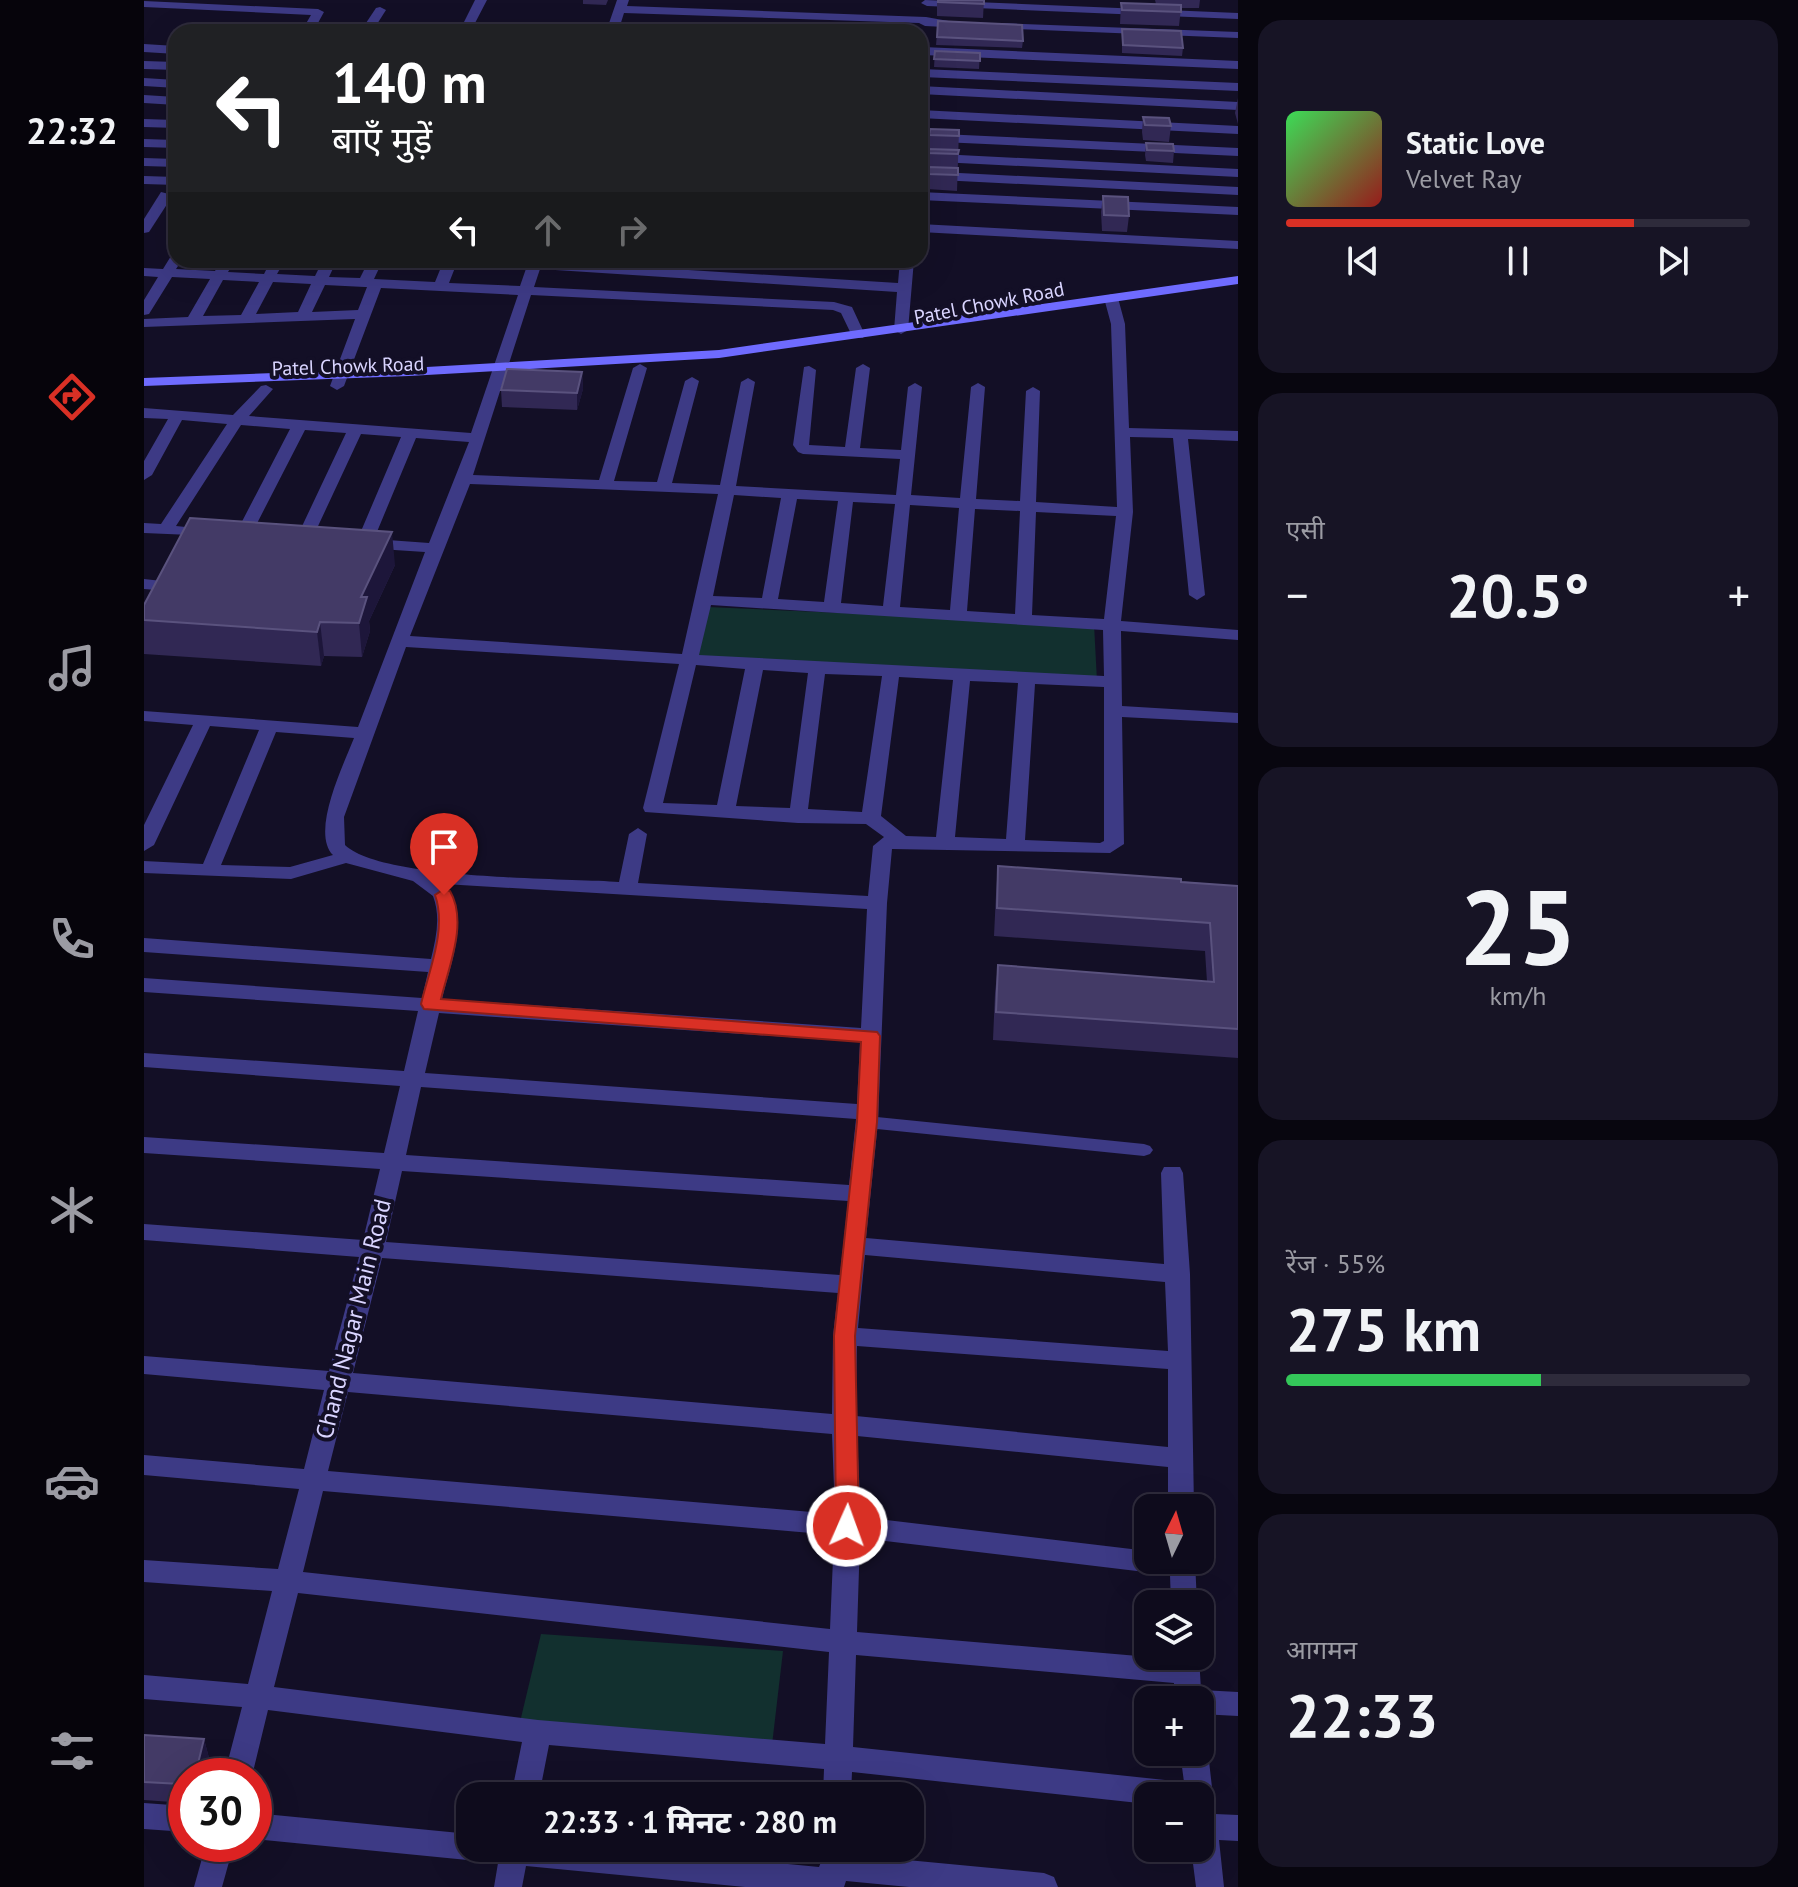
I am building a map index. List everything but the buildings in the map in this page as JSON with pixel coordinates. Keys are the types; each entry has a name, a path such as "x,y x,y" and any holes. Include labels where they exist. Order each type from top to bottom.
{"street":[{"path":"469,24 481,0"},
{"path":"805,16 808,0"},
{"path":"910,0 1238,16"},
{"path":"925,24 927,1"},
{"path":"144,4 318,12 311,24"},
{"path":"615,24 622,5 1238,35"},
{"path":"371,24 380,10"},
{"path":"144,48 168,50"},
{"path":"928,62 1238,65"},
{"path":"928,63 1127,83 1238,87"},
{"path":"144,65 168,66"},
{"path":"144,82 168,84"},
{"path":"1127,83 1140,223"},
{"path":"928,90 1238,106"},
{"path":"144,99 168,100"},
{"path":"928,114 1238,130"},
{"path":"144,123 168,124"},
{"path":"928,137 1238,152"},
{"path":"144,143 168,144"},
{"path":"928,157 1238,173"},
{"path":"144,162 168,163"},
{"path":"928,175 1238,191"},
{"path":"144,180 168,181"},
{"path":"144,194 168,195"},
{"path":"928,197 1140,223 1238,245"},
{"path":"144,229 168,199"},
{"path":"928,228 1140,223 1238,211"},
{"path":"144,311 171,268"},
{"path":"193,321 224,268"},
{"path":"246,319 274,268"},
{"path":"303,316 327,268"},
{"path":"338,381 363,314 374,268"},
{"path":"440,287 448,268"},
{"path":"533,268 464,479 366,733 333,831 335,846 346,857 416,876 877,903"},
{"path":"620,268 904,288"},
{"path":"901,330 906,268"},
{"path":"144,272 834,306 847,310 858,335"},
{"path":"1087,301 1238,280"},
{"path":"838,1782 849,1488 844,1425 845,1336 867,1117 877,903 883,846 888,842 901,841 1110,848 1116,839 1112,625 1125,512 1118,324 1111,298"},
{"name":"Patel Chowk Road","path":"499,374 719,354 1087,301"},
{"name":"Patel Chowk Road","path":"144,382 338,381 640,368 901,340 1065,312 1087,301"},
{"path":"144,323 363,314"},
{"path":"605,486 640,368"},
{"path":"852,452 863,368"},
{"path":"809,370 801,445 810,450 909,455"},
{"name":"Patel Chowk Road","path":"144,394 266,389 338,381"},
{"path":"663,488 692,381"},
{"path":"748,382 704,600 652,808 871,818 901,841"},
{"path":"891,611 915,387"},
{"path":"958,615 978,387"},
{"path":"165,530 236,421 266,389"},
{"path":"1023,619 1033,391"},
{"path":"144,413 477,438"},
{"path":"144,475 177,416"},
{"path":"144,528 165,530 183,538 251,536 299,426"},
{"path":"304,539 355,430"},
{"path":"1121,432 1238,436"},
{"path":"410,434 357,543 435,548"},
{"path":"1180,434 1197,595"},
{"path":"464,479 1125,512"},
{"path":"769,604 790,494"},
{"path":"832,608 846,497"},
{"path":"144,605 154,580"},
{"path":"704,600 1238,635"},
{"path":"400,641 817,668 1113,682"},
{"path":"725,813 755,664"},
{"path":"798,817 817,668"},
{"path":"871,818 891,672"},
{"path":"945,843 962,675"},
{"path":"1015,846 1027,678"},
{"path":"1114,711 1238,718"},
{"path":"144,716 366,733"},
{"path":"144,845 204,721"},
{"path":"209,872 269,727"},
{"path":"627,888 638,834"},
{"path":"144,867 291,873 346,857"},
{"name":"Chand Nagar Main Road","path":"243,1758 372,1251 447,934 448,907 437,886 416,876"},
{"path":"144,945 440,966"},
{"path":"144,985 870,1036"},
{"path":"144,1060 413,1078 867,1117"},
{"path":"144,1145 860,1194"},
{"path":"1172,1173 1178,1274 1180,1494"},
{"path":"144,1232 850,1285"},
{"path":"854,1245 1178,1274"},
{"path":"845,1336 1180,1361"},
{"path":"144,1365 844,1425 1179,1458"},
{"path":"144,1465 847,1526 1134,1558"},
{"path":"144,1571 289,1581 844,1642 1134,1661"},
{"path":"144,1687 259,1697 538,1732 839,1758 1134,1790"},
{"path":"1214,1703 1238,1704"},
{"path":"528,1782 538,1732"},
{"path":"144,1816 168,1818"},
{"path":"1214,1819 1238,1828"},
{"path":"272,1828 456,1845"},
{"path":"208,1887 215,1862"},
{"path":"508,1887 513,1862"},
{"path":"696,1862 1044,1887"},
{"path":"1207,1862 1210,1887"}],"lane":[{"path":"867,1117 1144,1150"}],"green space":[{"path":"708,607 1094,624 1097,681 697,662"},
{"path":"541,1634 783,1651 772,1745 520,1722"}],"route":[{"path":"444,895 448,907 447,934 431,1004 870,1036 867,1122 845,1336 843,1379 849,1488 847,1526"}]}
